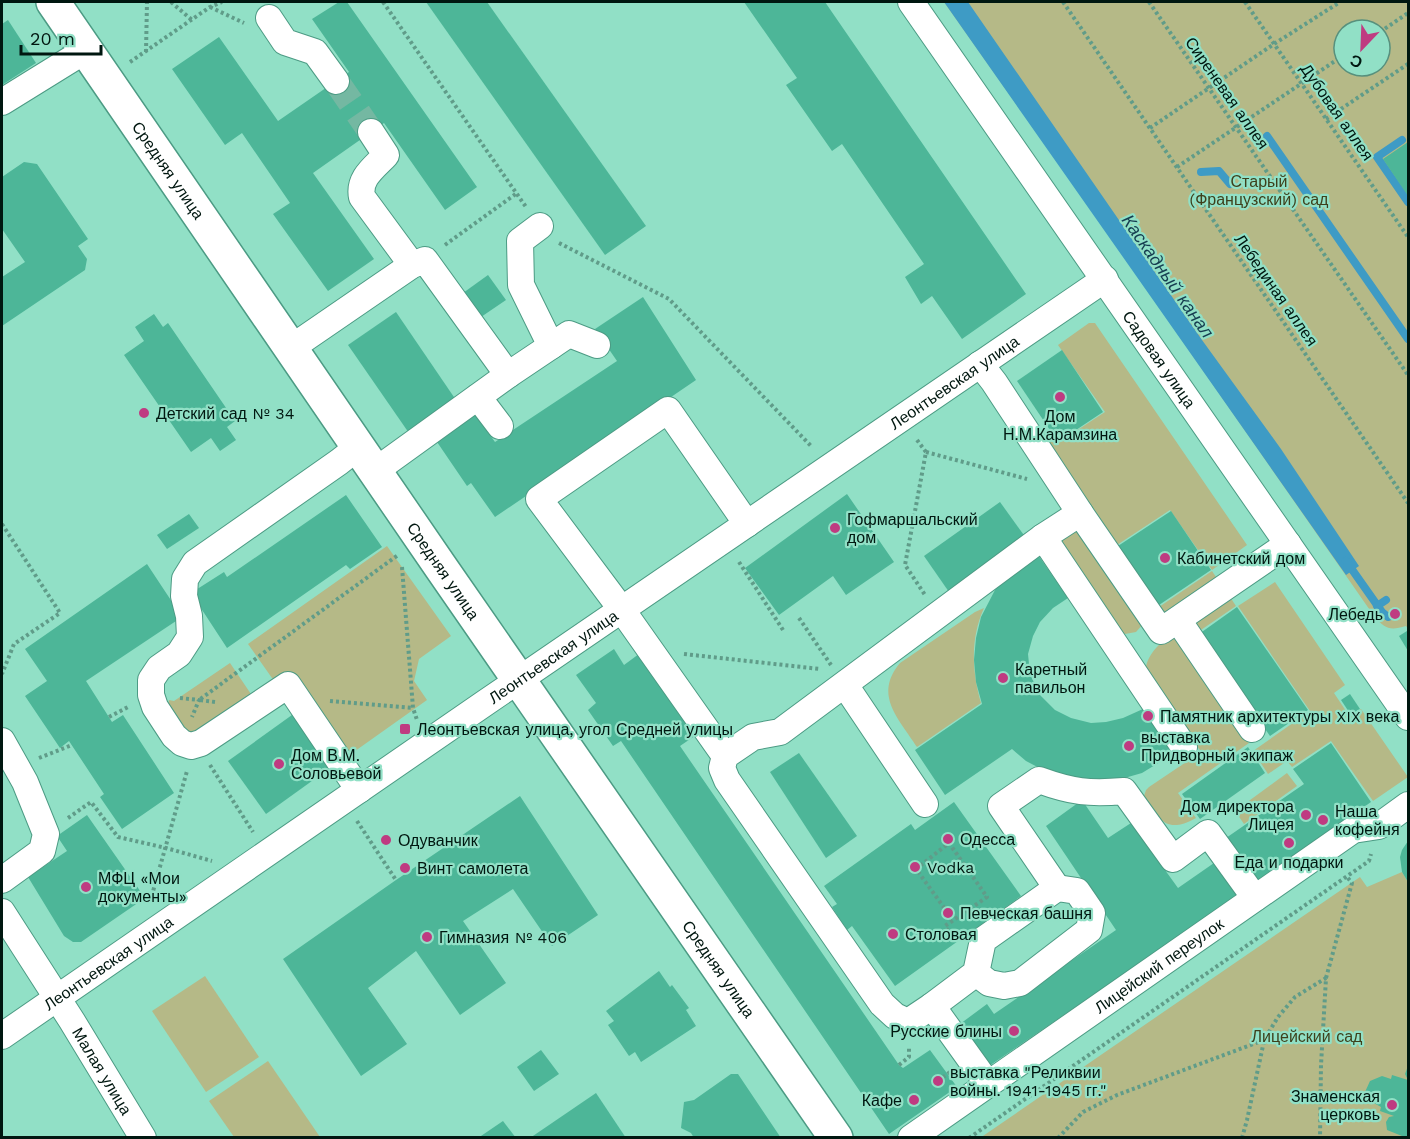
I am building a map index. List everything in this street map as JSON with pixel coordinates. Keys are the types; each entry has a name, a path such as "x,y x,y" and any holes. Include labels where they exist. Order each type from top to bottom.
{"main road":[{"name":"Средняя улица","path":"53,2 366,459 836,1137"}],"street":[{"name":"Садовая улица","path":"911,2 1408,717"},
{"path":"269,18 285,42 315,52 336,81"},
{"path":"2,102 86,50"},
{"path":"371,132 386,155 364,178 362,197 508,375"},
{"path":"540,226 520,241 521,285 550,346"},
{"path":"291,348 418,263"},
{"name":"Леонтьевская улица","path":"2,1036 1105,279"},
{"path":"359,790 288,685 201,743 195,745 182,743 174,736 155,707 151,695 151,680 159,668 179,654 190,637 189,616 184,597 185,579 195,563 339,462 366,459 478,397 569,334 597,345"},
{"path":"980,364 1161,631 1288,544"},
{"path":"478,397 500,426"},
{"path":"725,756 622,610 539,499 668,410 747,524"},
{"path":"976,973 988,983 1004,986 1020,982 1089,930 1092,913 1077,891 1057,888 983,940 976,973 908,1022 895,1017 882,1004 727,780 722,768 725,756 753,737 780,732 840,678 938,615 1043,537 1080,513"},
{"path":"1043,537 1184,747"},
{"path":"1178,620 1252,729"},
{"path":"840,678 925,804"},
{"path":"2,741 25,782 46,834 42,851 2,880"},
{"path":"1057,888 1001,806 1039,780 1082,792 1124,791 1173,859 1208,833 1255,898"},
{"name":"Лицейский переулок","path":"911,1137 1353,830 1379,826 1408,805"},
{"name":"Малая улица","path":"2,912 143,1137"},
{"path":"932,1006 988,1084"}],"path":[{"path":"146,52 147,2"},
{"path":"171,2 192,20"},
{"path":"130,62 210,7 222,2"},
{"path":"383,2 540,226 556,241 669,299 812,447"},
{"name":"Лебединая аллея","path":"1063,2 1408,503"},
{"name":"Сиреневая аллея","path":"1149,2 1408,375"},
{"name":"Дубовая аллея","path":"1245,2 1408,237"},
{"path":"1150,128 1340,2"},
{"path":"1392,24 1408,13"},
{"path":"1177,167 1332,63"},
{"path":"1326,119 1408,64"},
{"path":"418,263 517,193"},
{"path":"915,437 926,452 1065,489"},
{"path":"926,452 905,565 938,615"},
{"path":"2,524 60,613 14,644 2,674"},
{"path":"257,706 199,700 401,553 413,708 417,721"},
{"path":"736,558 783,630"},
{"path":"799,618 840,678"},
{"path":"678,653 840,678"},
{"path":"297,699 413,708"},
{"path":"17,768 72,745"},
{"path":"195,745 254,832"},
{"path":"150,903 195,745"},
{"path":"46,834 91,802 118,837 212,861"},
{"path":"357,821 396,880"},
{"path":"969,1137 1369,861 1379,826"},
{"path":"948,913 916,869 950,843 987,897 945,926 976,973"},
{"path":"1320,1137 1326,978 1352,883 1347,877"},
{"path":"1242,1137 1264,1040 1278,1017 1295,997 1326,978"},
{"path":"1058,1137 1083,1112 1117,1095 1264,1040"}],"green space":[{"name":"Старый (Французский) сад","path":"944,2 1408,2 1408,629 1406,626 1388,628 1374,616"},
{"path":"1089,323 1095,323 1247,545 1212,570 1170,510 1117,545 1039,437 1050,430 1059,442 1105,412 1058,345"},
{"path":"1078,530 1143,624 1136,632 1125,634 1121,632 1062,546 1067,535"},
{"path":"387,546 451,636 419,659 414,681 427,700 334,766 248,644"},
{"path":"1212,571 1220,583 1165,618 1159,607"},
{"path":"1275,582 1345,685 1334,693 1350,717 1361,709 1408,777 1373,801 1331,741 1292,767 1287,761 1268,774 1253,751 1310,711 1238,606"},
{"path":"1228,594 1236,606 1198,632 1196,619"},
{"path":"984,608 976,631 974,655 981,703 917,747 892,706 889,686 892,675 900,663"},
{"path":"1174,636 1182,641 1249,743 1178,793 1196,818 1178,825 1165,823 1143,799 1149,787 1201,752 1146,668 1156,648"},
{"path":"230,663 255,700 189,735 168,708 169,700 174,701"},
{"path":"1287,773 1297,786 1244,824 1235,811"},
{"name":"Лицейский сад","path":"1402,872 1408,882 1408,1137 980,1138 1360,877 1367,887"},
{"path":"205,976 259,1057 206,1092 152,1011"},
{"path":"268,1061 320,1137 234,1137 209,1101"}],"water":[{"path":"944,2 968,2 1202,340 1281,449 1359,566 1346,575"}],"building":[{"path":"339,2 347,2 477,187 445,210 384,123 313,173 374,259 328,291 273,214 290,203 242,133 225,145 172,69 219,37 278,121 349,72 312,19"},
{"path":"426,2 487,2 646,226 605,255"},
{"path":"744,2 825,2 1026,294 962,339 932,296 921,304 905,277 924,264 842,144 832,151 786,85 797,78"},
{"path":"8,20 36,63 2,85 2,24"},
{"path":"1408,142 1408,196 1383,159"},
{"path":"24,162 37,164 88,239 78,246 87,259 85,270 2,326 2,277 25,262 2,229 2,177"},
{"path":"488,275 506,300 481,317 463,293"},
{"path":"643,297 696,380 495,517 471,483 467,486 435,439 473,412 495,442 617,361 595,329"},
{"path":"396,312 458,403 411,436 348,345"},
{"path":"154,314 163,327 168,323 235,421 227,427 236,440 220,451 211,438 191,452 124,355 144,341 135,327"},
{"name":"Дом Н.М.Карамзина","path":"1062,350 1103,412 1058,442 1017,381"},
{"name":"Гофмаршальский дом","path":"847,494 894,562 846,595 833,576 779,615 745,568"},
{"path":"346,495 382,547 350,569 346,565 227,648 191,593 224,572 227,577"},
{"path":"1000,502 1026,538 949,592 924,556"},
{"name":"Кабинетский дом","path":"1171,511 1211,570 1159,605 1118,546"},
{"path":"189,514 199,528 167,549 157,535"},
{"name":"Каретный павильон","path":"1036,552 1068,598 1053,608 1040,622 1033,636 1028,654 1030,674 1040,695 1055,710 1071,718 1091,723 1123,718 1143,709 1173,754 1142,773 1100,782 1049,773 1026,761 1012,749 945,795 915,750 982,704 976,682 974,660 981,617 1002,581"},
{"path":"147,564 182,617 86,681 112,722 123,715 174,793 122,829 100,797 104,794 69,741 60,748 25,696 47,681 25,649"},
{"path":"1237,607 1308,710 1270,736 1199,634"},
{"path":"1407,631 1408,633 1408,651 1399,636"},
{"path":"614,649 624,665 643,651 699,733 680,746 899,1065 903,1068 930,1050 957,1087 889,1134 621,741 613,746 588,710 596,703 576,675"},
{"path":"1350,694 1360,709 1351,715 1341,700"},
{"name":"Дом В.М. Соловьевой","path":"292,715 330,768 266,814 228,761"},
{"name":"Дом директора Лицея","path":"1331,743 1371,802 1257,882 1226,838 1304,784 1293,769"},
{"path":"1248,747 1265,773 1200,819 1182,794"},
{"path":"799,753 857,836 826,858 770,772"},
{"path":"520,796 598,915 552,946 513,889 463,921 506,983 460,1015 416,951 368,988 407,1044 361,1076 283,959"},
{"path":"1082,800 1108,838 1131,823 1178,888 1214,863 1238,896 989,1066 960,1024 987,1004 994,1014 1116,930 1046,826"},
{"path":"954,802 1021,896 895,986 852,926 847,930 832,907 837,904 824,886 911,824 915,830"},
{"name":"МФЦ «Мои документы»","path":"87,815 145,898 81,942 73,942 64,936 28,877 67,851 57,836"},
{"path":"1408,841 1408,882 1402,872 1400,857"},
{"path":"659,971 689,1008 686,1010 696,1026 641,1062 635,1052 629,1056 608,1025 614,1021 606,1011"},
{"path":"541,1050 559,1074 534,1091 517,1067"},
{"path":"731,1074 738,1074 781,1138 694,1138 691,1133 681,1128 684,1102 694,1100"},
{"name":"Знаменская церковь","path":"1392,1075 1408,1080 1407,1138 1387,1130 1386,1122 1389,1117 1394,1116 1380,1111 1381,1107 1372,1102 1365,1092 1370,1081 1382,1076 1391,1079"},
{"path":"596,1093 626,1138 530,1138"},
{"path":"503,1121 516,1138 478,1138"}],"waterway":[{"path":"1267,136 1408,339"},
{"path":"1402,140 1377,157 1408,202"},
{"path":"1201,172 1219,171 1230,184"},
{"path":"1346,561 1382,612 1388,617 1395,614"},
{"path":"1377,606 1386,600"}],"tunnel":[{"path":"336,81 371,132"}],"place":[{"name":"Дом Н.М.Карамзина","path":"1060,397"},
{"name":"Детский сад № 34","path":"144,413"},
{"name":"Гофмаршальский дом","path":"835,528"},
{"name":"Кабинетский дом","path":"1165,558"},
{"name":"Лебедь","path":"1395,614"},
{"name":"Каретный павильон","path":"1003,678"},
{"name":"Памятник архитектуры XIX века","path":"1148,716"},
{"name":"Леонтьевская улица, угол Средней улицы","path":"405,729"},
{"name":"выставка Придворный экипаж","path":"1129,746"},
{"name":"Дом В.М. Соловьевой","path":"279,764"},
{"name":"Дом директора Лицея","path":"1306,815"},
{"name":"Наша кофейня","path":"1323,820"},
{"name":"Одесса","path":"948,839"},
{"name":"Одуванчик","path":"386,840"},
{"name":"Еда и подарки","path":"1289,843"},
{"name":"Vodka","path":"915,867"},
{"name":"Винт самолета","path":"405,868"},
{"name":"МФЦ «Мои документы»","path":"86,887"},
{"name":"Певческая башня","path":"948,913"},
{"name":"Столовая","path":"893,934"},
{"name":"Гимназия № 406","path":"427,937"},
{"name":"Русские блины","path":"1014,1031"},
{"name":"выставка \"Реликвии войны. 1941-1945 гг.\"","path":"938,1081"},
{"name":"Кафе","path":"914,1100"},
{"name":"Знаменская церковь","path":"1392,1105"}],"water label":[{"name":"Каскадный канал","path":"1168,276"}]}
